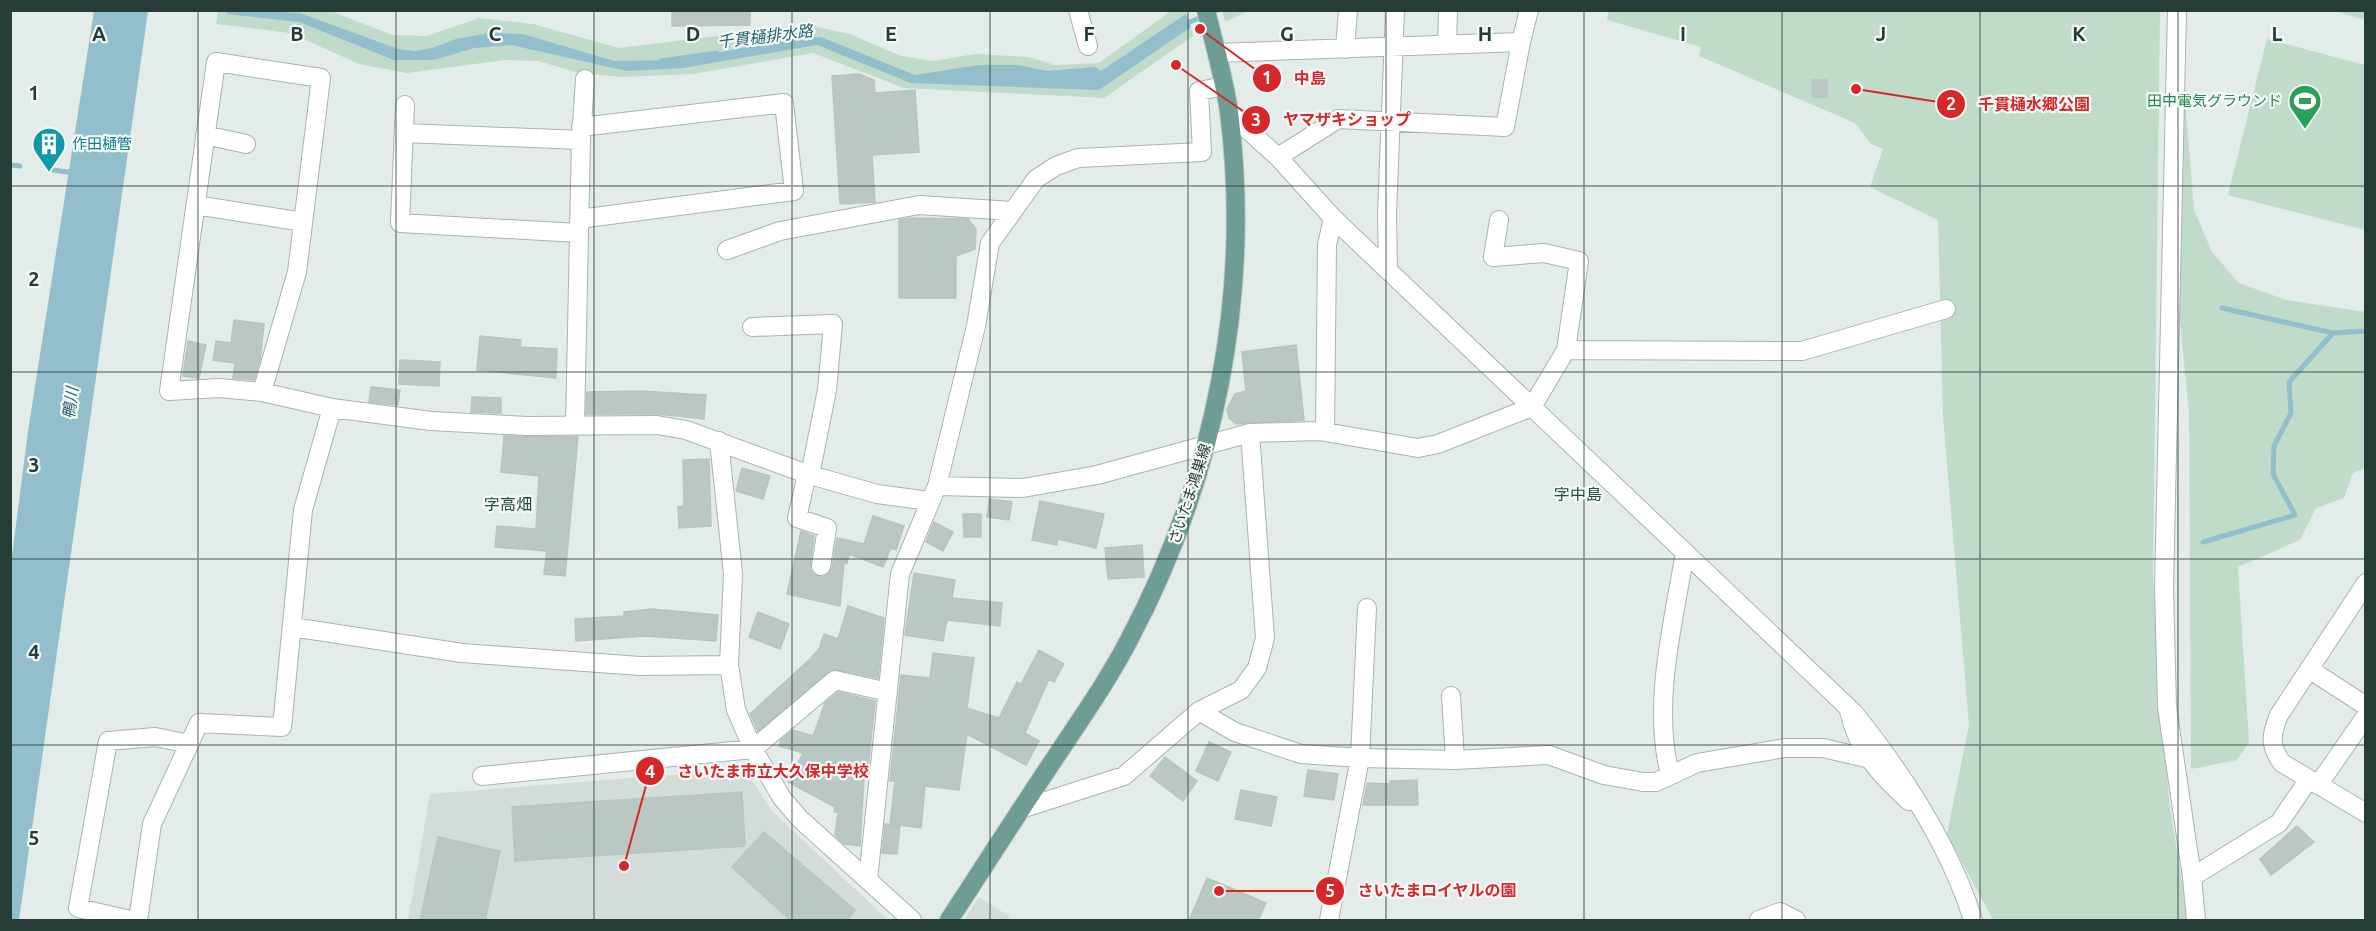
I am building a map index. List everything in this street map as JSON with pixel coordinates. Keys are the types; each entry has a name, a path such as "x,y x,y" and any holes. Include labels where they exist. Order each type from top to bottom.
{"main road":[{"name":"さいたま鴻巣線","path":"949,921 1129,640 1177,537 1207,446 1232,304 1234,244 1229,113 1206,10"}],"street":[{"path":"1078,10 1088,46"},
{"path":"1345,49 1348,10"},
{"path":"1388,270 1386,214 1395,10"},
{"path":"1446,45 1448,10"},
{"path":"1278,157 1338,119 1505,127 1529,10"},
{"path":"2177,10 2164,598 2167,707 2193,877 2196,921"},
{"path":"1217,53 1521,42"},
{"path":"262,392 297,272 321,78 216,62 169,391 219,388 262,392 332,408 431,421 575,426 657,425 686,430 808,475 877,494 933,494 1023,488 1097,475 1250,434 1325,432 1418,448 1438,444 1533,407 1566,350 1579,261 1544,253 1493,257 1499,220"},
{"path":"575,426 581,133 585,79"},
{"path":"868,880 900,574 933,494 976,326 990,243 1036,179 1056,166 1077,158 1203,152 1199,91 1224,86"},
{"path":"404,133 581,133 784,102 794,191 579,226 400,223 405,105"},
{"path":"1229,113 1278,157 1333,218 1847,706 1894,762 1924,814 1973,921"},
{"path":"205,135 246,144"},
{"path":"196,205 303,222"},
{"path":"726,250 780,231 919,206 1012,211"},
{"path":"1325,432 1327,245 1333,218"},
{"path":"1566,350 1802,351 1946,309"},
{"path":"752,327 833,324 827,390 797,518 827,528 821,566"},
{"path":"138,921 152,824 199,723 282,727 303,510 332,408"},
{"path":"1021,809 1124,776 1199,711 1241,690 1257,668 1265,638 1250,434"},
{"path":"719,441 733,574 729,665 736,710 753,749 782,798 800,819 912,921"},
{"path":"1670,776 1663,748 1666,670 1685,552"},
{"path":"2364,589 2279,715 2270,736 2273,751 2282,763 2366,813"},
{"path":"1329,921 1360,758 1367,608"},
{"path":"291,627 462,653 640,666 729,665"},
{"path":"2309,669 2366,706"},
{"path":"482,776 753,749 835,680 888,692"},
{"path":"1451,696 1455,760"},
{"path":"1847,706 1853,729 1866,758 1924,814"},
{"path":"1199,711 1235,732 1301,754 1455,760 1542,754 1624,780 1656,782 1697,763 1785,748 1823,748 1866,758"},
{"path":"2193,877 2279,823 2366,716"},
{"path":"130,921 78,908 108,741 155,737 189,744"},
{"path":"1759,921 1780,912 1796,921"}],"shaded area":[{"path":"745,769 772,811 888,920 408,920 430,794"},
{"path":"979,897 1009,916 1008,920 964,920"}],"green space":[{"path":"1222,10 1248,11 1225,22"},
{"path":"1609,10 2160,11 2153,578 2169,801 2188,920 1993,920 1947,834 1969,725 1943,416 1938,220 1870,187 1883,149 1871,144 1855,123 1699,56 1701,47 1607,20"},
{"path":"218,11 331,11 392,35 427,36 479,18 533,24 619,48 807,25 850,34 901,56 933,61 975,54 1029,57 1055,65 1099,63 1171,11 1186,11 1193,36 1104,98 904,88 813,53 693,74 621,77 579,73 538,61 505,60 407,73 359,64 290,33 216,24"},
{"path":"2335,11 2365,11 2365,20"},
{"name":"田中電気グラウンド","path":"2267,39 2365,65 2365,230 2228,195"},
{"path":"2182,61 2194,210 2212,252 2239,283 2286,300 2366,312 2365,468 2353,473 2344,498 2316,508 2300,540 2238,567 2249,742 2237,760 2191,769 2189,413 2174,260"}],"water":[{"path":"228,10 300,13 398,49 415,51 432,48 456,39 490,33 523,34 614,61 682,60 791,38 821,37 915,75 979,65 1018,65 1047,71 1095,67 1101,71 1186,14 1191,27 1099,90 911,83 817,45 683,68 627,71 511,45 474,48 434,60 394,60 299,22 227,14"},
{"name":"鴨川","path":"94,11 148,11 19,920 11,920 11,564 28,431"}],"building":[{"path":"672,10 750,10 750,25 672,26"},
{"path":"859,74 874,80 875,93 915,90 919,152 872,155 875,202 840,204 832,76"},
{"path":"1812,80 1827,80 1827,97 1813,97"},
{"path":"912,218 968,219 976,229 975,249 956,256 956,298 899,298 899,220"},
{"path":"234,320 264,324 260,360 254,380 233,378 235,363 213,360 216,341 231,343"},
{"path":"480,336 521,340 520,347 557,349 556,378 477,370"},
{"path":"188,341 206,345 199,378 183,376"},
{"path":"1296,345 1304,420 1236,424 1229,418 1227,409 1235,394 1246,391 1242,352"},
{"path":"400,360 440,362 439,386 399,384"},
{"path":"371,387 400,390 398,405 369,402"},
{"path":"641,391 706,395 704,419 657,414 586,414 587,392"},
{"path":"472,397 501,398 501,413 471,412"},
{"path":"504,436 578,437 565,576 544,574 547,551 495,547 497,526 536,529 539,476 501,472"},
{"path":"709,459 711,526 679,528 678,507 684,506 683,460"},
{"path":"742,468 770,476 763,499 736,491"},
{"path":"989,499 1012,502 1009,520 987,517"},
{"path":"1040,501 1104,514 1096,548 1058,539 1057,545 1032,540"},
{"path":"963,514 981,514 981,537 964,537"},
{"path":"873,516 904,526 896,550 891,548 883,567 849,554 847,563 844,562 840,606 787,594 801,531 814,536 810,569 814,575 824,577 832,568 837,538 864,544"},
{"path":"934,522 953,532 943,551 926,542"},
{"path":"1142,545 1144,577 1108,579 1105,548"},
{"path":"914,573 955,580 952,598 1002,603 1000,626 947,620 943,641 905,635"},
{"path":"848,606 884,618 878,678 832,669 758,731 750,714 809,660 819,649 824,634 838,639"},
{"path":"651,609 718,615 716,641 645,636 576,641 575,619 624,616 624,612"},
{"path":"758,612 789,624 780,649 749,637"},
{"path":"1039,650 1064,664 1054,682 1049,679 1025,733 1039,741 1026,765 967,734 959,790 925,786 921,828 890,824 895,781 890,781 901,675 930,678 933,653 974,658 967,708 999,718 1017,682 1021,684"},
{"path":"838,692 875,701 867,777 864,777 860,846 844,844 835,835 838,812 834,812 835,807 788,782 803,753 779,746 781,740 793,730 813,736 825,703"},
{"path":"1209,742 1231,752 1218,781 1196,771"},
{"path":"1165,757 1197,781 1183,801 1150,776"},
{"path":"1308,770 1338,774 1334,800 1304,796"},
{"path":"1417,780 1418,805 1363,805 1367,783 1390,784 1390,781"},
{"path":"1241,790 1277,797 1271,826 1235,819"},
{"path":"742,792 745,846 515,861 512,807"},
{"path":"885,824 900,826 897,854 882,853"},
{"path":"2297,826 2314,842 2271,875 2260,859"},
{"path":"764,832 855,910 846,921 791,921 732,867"},
{"path":"438,837 500,851 485,921 420,921"},
{"path":"1207,878 1266,903 1258,921 1189,921"}],"waterway":[{"name":"千貫樋排水路","path":"1183,25 1218,10"},
{"name":"千貫樋排水路","path":"661,61 717,53"},
{"path":"10,165 20,166"},
{"path":"53,170 75,173"},
{"path":"2222,308 2333,333 2366,331"},
{"path":"2203,542 2295,515 2273,474 2274,446 2291,413 2289,382 2333,333"}],"place":[{"name":"中島","path":"1200,29"},
{"name":"ヤマザキショップ","path":"1176,65"},
{"name":"千貫樋水郷公園","path":"1856,89"},
{"name":"田中電気グラウンド","path":"2305,130"},
{"name":"作田樋管","path":"49,173"},
{"name":"さいたま市立大久保中学校","path":"624,866"},
{"name":"さいたまロイヤルの園","path":"1219,891"}],"district":[{"name":"字中島","path":"1578,494"},
{"name":"字高畑","path":"508,504"}]}
